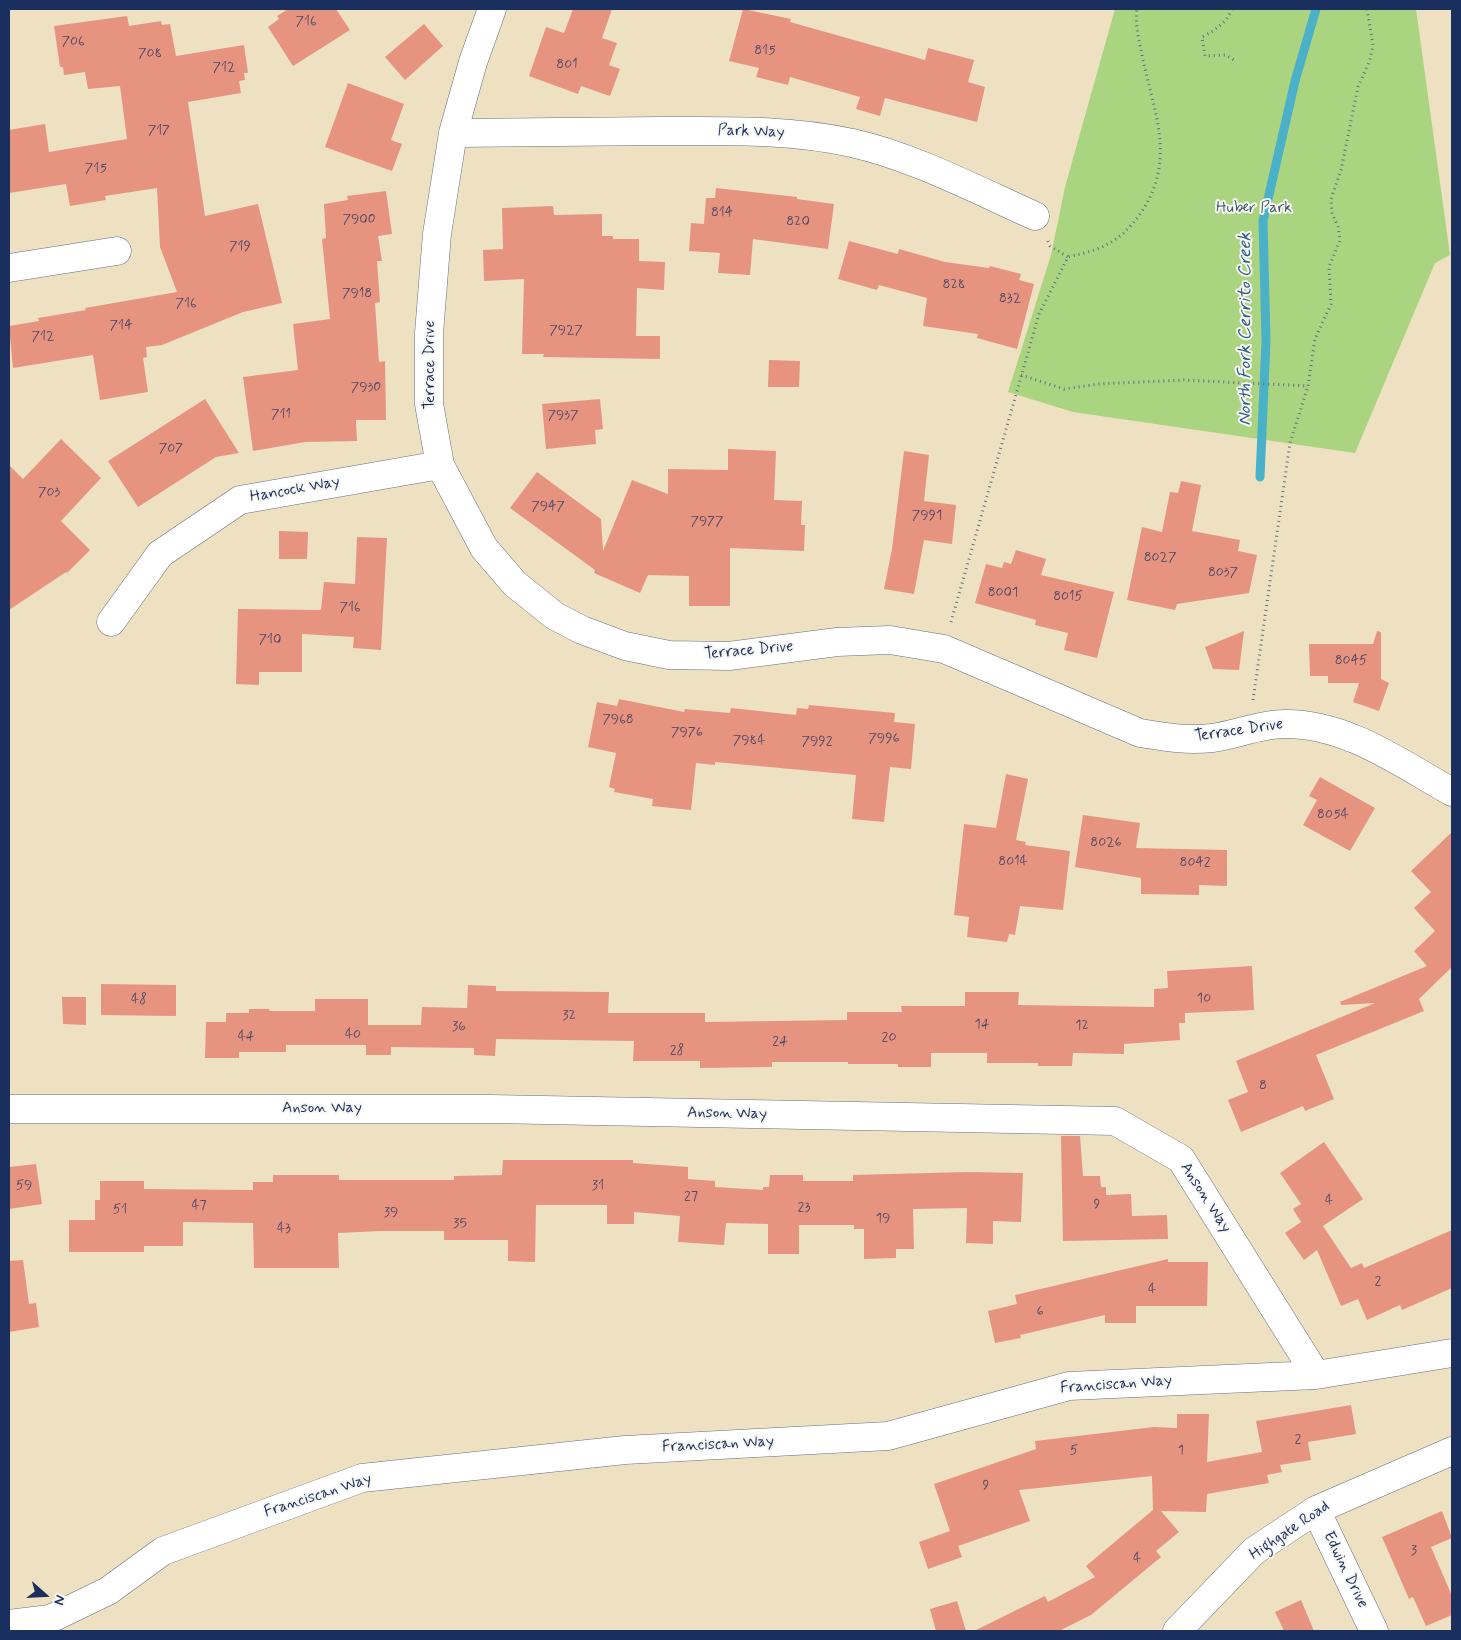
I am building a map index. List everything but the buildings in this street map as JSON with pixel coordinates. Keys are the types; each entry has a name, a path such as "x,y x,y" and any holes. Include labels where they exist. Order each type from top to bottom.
{"street":[{"name":"Terrace Drive","path":"492,9 473,62 453,133 437,234 430,333 429,404 440,465 484,548 515,584 554,616 582,630 617,643 678,656 729,656 837,642 890,640 944,649 1140,733 1174,738 1212,738 1282,724 1318,726 1355,739 1452,792"},
{"name":"Park Way","path":"453,133 752,130 803,134 854,143 900,158 963,183 1035,216"},
{"path":"9,268 117,251"},
{"name":"Hancock Way","path":"111,622 160,554 240,500 440,465"},
{"name":"Anson Way","path":"9,1108 491,1109 1115,1121 1181,1159 1316,1375"},
{"name":"Franciscan Way","path":"9,1624 50,1619 108,1591 162,1551 362,1478 626,1450 888,1436 1069,1386 1316,1375 1452,1353"},
{"name":"Highgate Road","path":"1178,1631 1254,1551 1316,1510 1452,1451"},
{"name":"Edwin Drive","path":"1316,1510 1374,1631"}],"path":[{"path":"1050,246 1068,257 1098,250 1126,233 1152,197 1162,158 1155,106 1144,70 1135,21 1137,9"},
{"path":"1232,9 1228,19 1214,31 1202,37 1205,56 1226,55 1234,60"},
{"path":"1248,730 1290,444 1308,386 1315,339 1331,304 1329,267 1340,240 1338,226 1332,214 1331,199 1341,170 1358,87 1370,60 1373,45 1367,9"},
{"path":"944,649 1040,314 1068,257"},
{"path":"1021,375 1064,389 1099,384 1184,380 1308,386"}],"green space":[{"name":"Huber Park","path":"1115,9 1416,9 1450,255 1435,263 1355,453 1073,412 1008,392 1051,255 1065,187"}],"waterway":[{"name":"North Fork Cerrito Creek","path":"1260,477 1266,341 1263,221 1295,81 1316,9"}]}
